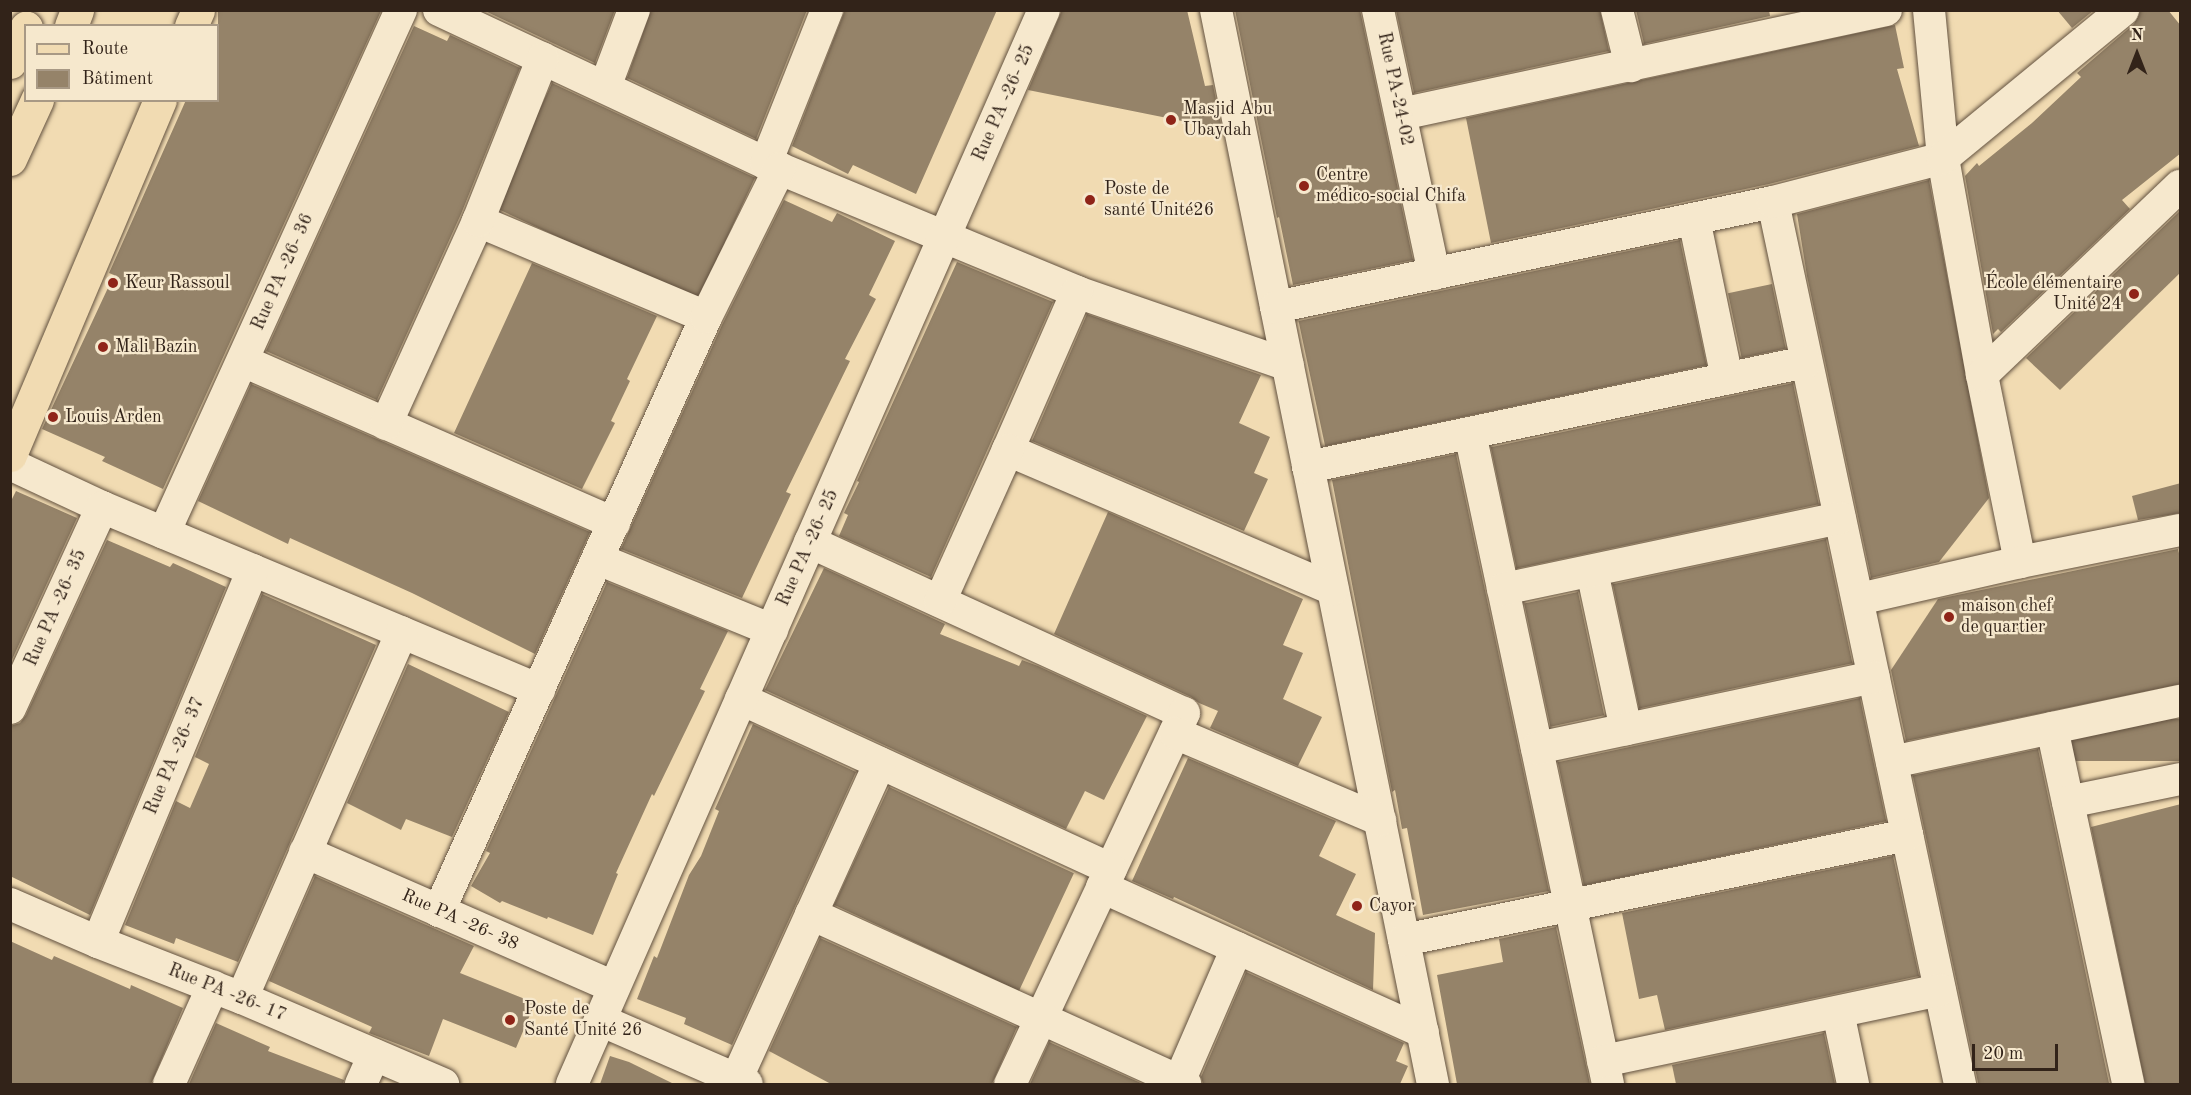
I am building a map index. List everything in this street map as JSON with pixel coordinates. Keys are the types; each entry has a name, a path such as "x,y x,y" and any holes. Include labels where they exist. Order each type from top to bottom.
{"main road":[{"path":"27,24 33,10"},
{"path":"192,24 198,10"},
{"path":"10,62 24,31"},
{"path":"10,159 36,102"},
{"path":"10,455 159,102"}],"street":[{"name":"Rue PA -26- 36","path":"164,533 401,10"},
{"path":"439,10 773,165 945,237 1077,292 1288,365"},
{"path":"605,87 634,10"},
{"path":"439,911 773,165 827,10"},
{"name":"Rue PA -26- 25","path":"572,1084 1044,10"},
{"path":"1216,10 1433,1084"},
{"name":"Rue PA-24-02","path":"1378,10 1434,274"},
{"path":"1617,10 1631,66"},
{"path":"1401,114 1631,66 1851,15 1886,10"},
{"path":"1929,10 1943,158 1982,375 2020,562"},
{"path":"1276,307 1773,202 1943,158 2123,10"},
{"path":"386,424 478,220 543,58"},
{"path":"1982,375 2181,186"},
{"path":"1773,202 1960,1084"},
{"path":"1694,219 1727,379"},
{"path":"478,220 706,317"},
{"path":"940,601 1077,292"},
{"path":"243,361 614,523"},
{"path":"1308,467 1806,362"},
{"path":"1470,433 1606,1073 1838,1012 1940,990"},
{"path":"1008,450 1333,589"},
{"path":"10,464 102,507 539,690"},
{"name":"Rue PA -26- 35","path":"10,708 102,507"},
{"path":"1503,589 1840,518"},
{"path":"1859,599 2020,562 2181,530"},
{"path":"810,542 1184,713 1010,1084"},
{"path":"597,559 772,630"},
{"name":"Rue PA -26- 37","path":"98,942 253,570"},
{"path":"1592,571 1626,729"},
{"path":"168,1084 227,992 305,852 402,632"},
{"path":"1537,748 1874,677"},
{"path":"741,699 880,763 1107,878 1237,948 1423,1032"},
{"path":"1892,762 2181,701"},
{"path":"2052,728 2128,1084"},
{"path":"1175,733 1380,820"},
{"path":"600,1020 741,1082 811,914 880,763"},
{"path":"2068,802 2181,779"},
{"path":"1404,940 1907,835"},
{"name":"Rue PA -26- 38","path":"305,852 614,987"},
{"name":"Rue PA -26- 17","path":"10,904 98,942 227,992 443,1084"},
{"path":"811,914 1182,1083 1237,948"},
{"path":"1838,1012 1853,1084"},
{"path":"361,1084 374,1055"}],"building":[{"path":"218,10 381,11 163,489 102,461 105,457 42,429 114,275 109,273 185,102 219,102"},
{"path":"483,10 615,10 595,63"},
{"path":"651,10 807,10 756,139 627,78"},
{"path":"845,10 997,10 916,194 853,165 848,174 792,146"},
{"path":"1062,10 1187,10 1205,86 1213,85 1222,129 1028,90"},
{"path":"1235,10 1360,10 1413,260 1293,285 1279,217 1277,218"},
{"path":"1396,10 1600,10 1609,51 1414,93"},
{"path":"1636,10 1769,10 1770,16 1644,44"},
{"path":"2057,10 2094,10 2072,28"},
{"path":"2140,10 2168,10 2181,26 2181,153 2122,200 2130,209 2001,332 1998,329 1993,334 1965,176 1977,163 1979,166 2032,123 2081,77 2077,73 2134,24"},
{"path":"1895,25 1904,68 1897,69 1919,146 1769,184 1491,243 1466,118"},
{"path":"414,26 447,41 450,35 520,68 461,214 377,400 266,351"},
{"path":"552,83 755,178 697,302 494,207"},
{"path":"1929,180 1989,498 1939,562 1871,578 1807,276 1797,214"},
{"path":"784,200 832,222 837,213 895,241 869,295 876,299 845,359 850,361 786,492 791,494 742,598 621,549 722,325"},
{"path":"2181,210 2181,272 2060,390 2026,358"},
{"path":"1680,240 1707,365 1325,446 1299,321"},
{"path":"957,262 1053,302 931,577 839,536 848,515 844,513 859,482 857,481"},
{"path":"532,263 657,316 627,379 630,381 611,421 615,423 582,489 454,433"},
{"path":"1772,284 1786,349 1742,358 1728,293"},
{"path":"1087,314 1261,375 1239,423 1270,437 1254,473 1268,479 1244,531 1032,441"},
{"path":"1793,383 1819,504 1517,569 1491,447"},
{"path":"251,384 590,532 535,654 412,593 290,538 288,544 198,501"},
{"path":"1456,454 1549,891 1423,915 1407,828 1402,829 1395,790 1392,792 1332,480"},
{"path":"2181,483 2181,513 2138,520 2132,496"},
{"path":"16,491 77,518 10,664 10,503"},
{"path":"1108,512 1303,599 1283,645 1303,653 1283,699 1322,717 1298,766 1210,728 1218,711 1054,634"},
{"path":"1826,539 1852,663 1639,709 1613,584"},
{"path":"107,540 170,567 173,563 226,587 90,915 10,876 10,726 20,723 26,715"},
{"path":"2178,549 2181,561 2181,684 1906,741 1891,670 1938,599"},
{"path":"824,568 945,624 940,634 1019,666 1022,660 1038,666 1147,716 1104,800 1085,791 1066,829 765,690"},
{"path":"607,582 728,631 700,689 705,691 654,796 652,794 616,873 618,874 593,935 502,901 500,903 471,886 490,853 486,851"},
{"path":"1578,592 1604,715 1550,727 1524,603"},
{"path":"262,594 376,645 238,962 176,938 174,944 125,925 176,801 190,808 209,764 195,757"},
{"path":"408,664 509,712 452,837 406,819 401,830 347,803"},
{"path":"1860,698 1886,821 1584,885 1558,762"},
{"path":"2071,719 2180,719 2180,761 2071,761"},
{"path":"753,724 856,772 732,1045 684,1024 686,1018 637,999 654,956 657,958 689,875 701,856 719,811 715,809"},
{"path":"2038,749 2109,1084 1978,1084 1913,776"},
{"path":"1188,758 1336,821 1319,856 1356,874 1336,915 1375,933 1373,990 1174,897 1173,899 1132,881"},
{"path":"889,787 1074,873 1019,991 834,905"},
{"path":"2181,804 2181,1084 2145,1084 2091,827"},
{"path":"1893,856 1919,976 1665,1030 1657,995 1639,999 1622,913"},
{"path":"315,876 474,946 460,973 535,1003 516,1048 443,1019 429,1056 369,1033 372,1027 269,981"},
{"path":"1556,927 1590,1084 1457,1084 1437,975 1503,962 1499,939"},
{"path":"820,938 1017,1027 992,1084 831,1084 769,1051"},
{"path":"10,941 52,960 54,956 130,989 131,985 183,1008 151,1084 10,1084"},
{"path":"1246,972 1404,1043 1396,1061 1408,1066 1400,1084 1203,1084 1201,1077"},
{"path":"216,1023 270,1047 268,1051 344,1080 343,1084 189,1084"},
{"path":"1824,1033 1835,1084 1676,1084 1672,1065"},
{"path":"1049,1042 1143,1084 1030,1084"},
{"path":"610,1056 629,1062 674,1084 600,1084"}],"place":[{"name":"Masjid Abu Ubaydah","path":"1171,120"},
{"name":"Centre médico-social Chifa","path":"1304,186"},
{"name":"Poste de santé Unité26","path":"1090,200"},
{"name":"Keur Rassoul","path":"113,283"},
{"name":"École élémentaire Unité 24","path":"2134,294"},
{"name":"Mali Bazin","path":"103,347"},
{"name":"Louis Arden","path":"53,417"},
{"name":"maison chef de quartier","path":"1949,617"},
{"name":"Cayor","path":"1357,906"},
{"name":"Poste de Santé Unité 26","path":"510,1020"}]}
